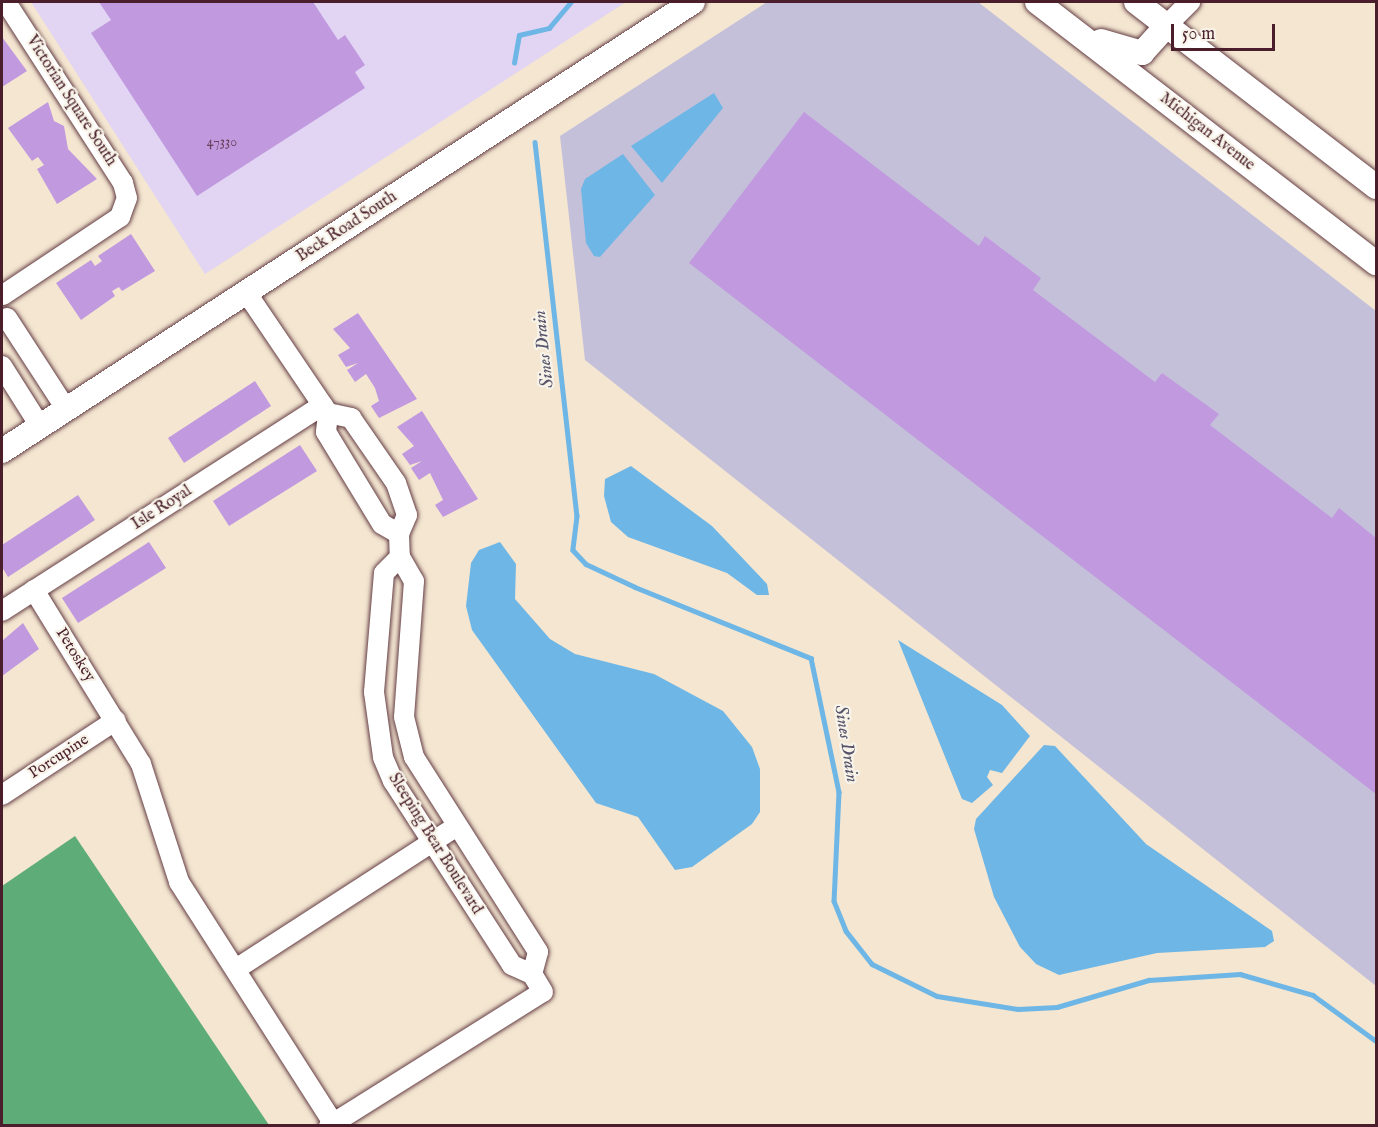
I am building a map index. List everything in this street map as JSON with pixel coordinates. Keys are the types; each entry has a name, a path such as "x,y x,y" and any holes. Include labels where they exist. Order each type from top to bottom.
{"main road":[{"name":"Beck Road South","path":"2,451 693,2"},
{"name":"Michigan Avenue","path":"1038,2 1377,263"},
{"path":"1136,2 1377,187"},
{"path":"1072,28 1142,53 1167,26"}],"street":[{"name":"Victorian Square South","path":"2,294 120,217 127,204 123,183 6,2"},
{"path":"1167,26 1190,2"},
{"path":"246,292 326,409 326,432 382,525 399,534"},
{"path":"2,294 4,322 66,409"},
{"path":"2,366 40,426"},
{"name":"Sleeping Bear Boulevard","path":"326,409 351,418 396,483 407,515 399,534 400,557 414,581 404,717 408,737 457,826 538,952 532,974"},
{"name":"Isle Royal","path":"2,611 326,409"},
{"name":"Sleeping Bear Boulevard","path":"331,1124 543,992 532,974 512,965 393,782 375,726 384,573 400,557"},
{"name":"Petoskey","path":"34,590 117,720 156,804 180,882 331,1124"},
{"name":"Porcupine","path":"2,795 117,720"},
{"path":"236,969 457,826"}],"shaded area":[{"path":"31,2 626,2 205,274"},
{"path":"767,2 978,2 1376,311 1376,986 585,360 560,136"}],"green space":[{"path":"75,836 269,1125 2,1125 2,886"}],"water":[{"path":"714,93 723,108 662,183 631,146"},
{"path":"623,154 655,195 600,257 594,256 586,243 581,189 585,179"},
{"path":"631,466 712,526 767,584 769,595 757,595 727,573 628,537 611,522 604,496 605,479"},
{"path":"500,542 516,564 515,599 550,639 575,654 654,674 723,711 752,747 760,769 760,812 752,824 692,867 675,870 638,817 596,803 472,630 466,606 471,563 479,550"},
{"path":"898,640 1002,705 1030,736 1002,773 990,770 987,777 993,785 972,803 962,799"},
{"path":"1044,745 1055,746 1146,844 1272,931 1274,941 1265,947 1157,953 1059,975 1036,964 1020,947 994,897 974,829 976,819"}],"building":[{"path":"99,2 313,2 338,40 345,35 365,65 355,72 365,88 197,196 91,33 111,20"},
{"path":"2,37 27,71 2,87"},
{"path":"48,102 54,121 64,126 68,149 97,179 57,204 37,169 44,165 38,157 32,161 8,128"},
{"path":"804,112 979,246 985,236 1041,278 1033,290 1155,382 1162,373 1219,414 1210,425 1332,518 1339,508 1376,538 1376,794 689,263"},
{"path":"131,234 155,271 122,291 119,287 112,291 115,296 81,320 56,283 91,260 95,266 102,261 98,256"},
{"path":"358,313 417,399 379,418 371,406 379,401 375,388 366,374 355,382 347,370 358,363 346,367 338,355 350,348 333,329"},
{"path":"255,381 271,406 184,463 168,438"},
{"path":"422,411 478,499 443,517 435,505 443,500 430,473 419,480 411,468 422,461 410,465 402,454 414,446 397,427"},
{"path":"300,445 317,471 229,526 213,501"},
{"path":"78,495 95,520 8,577 2,567 2,545"},
{"path":"149,542 166,568 78,623 62,598"},
{"path":"23,623 39,649 2,676 2,641"}],"waterway":[{"name":"Sines Drain","path":"514,63 519,35 549,28 571,2"},
{"name":"Sines Drain","path":"535,142 577,516 573,550 586,564 635,587 811,658 839,792 834,901 846,931 872,964 937,996 1018,1009 1057,1007 1149,980 1240,974 1313,995 1376,1041"}]}
